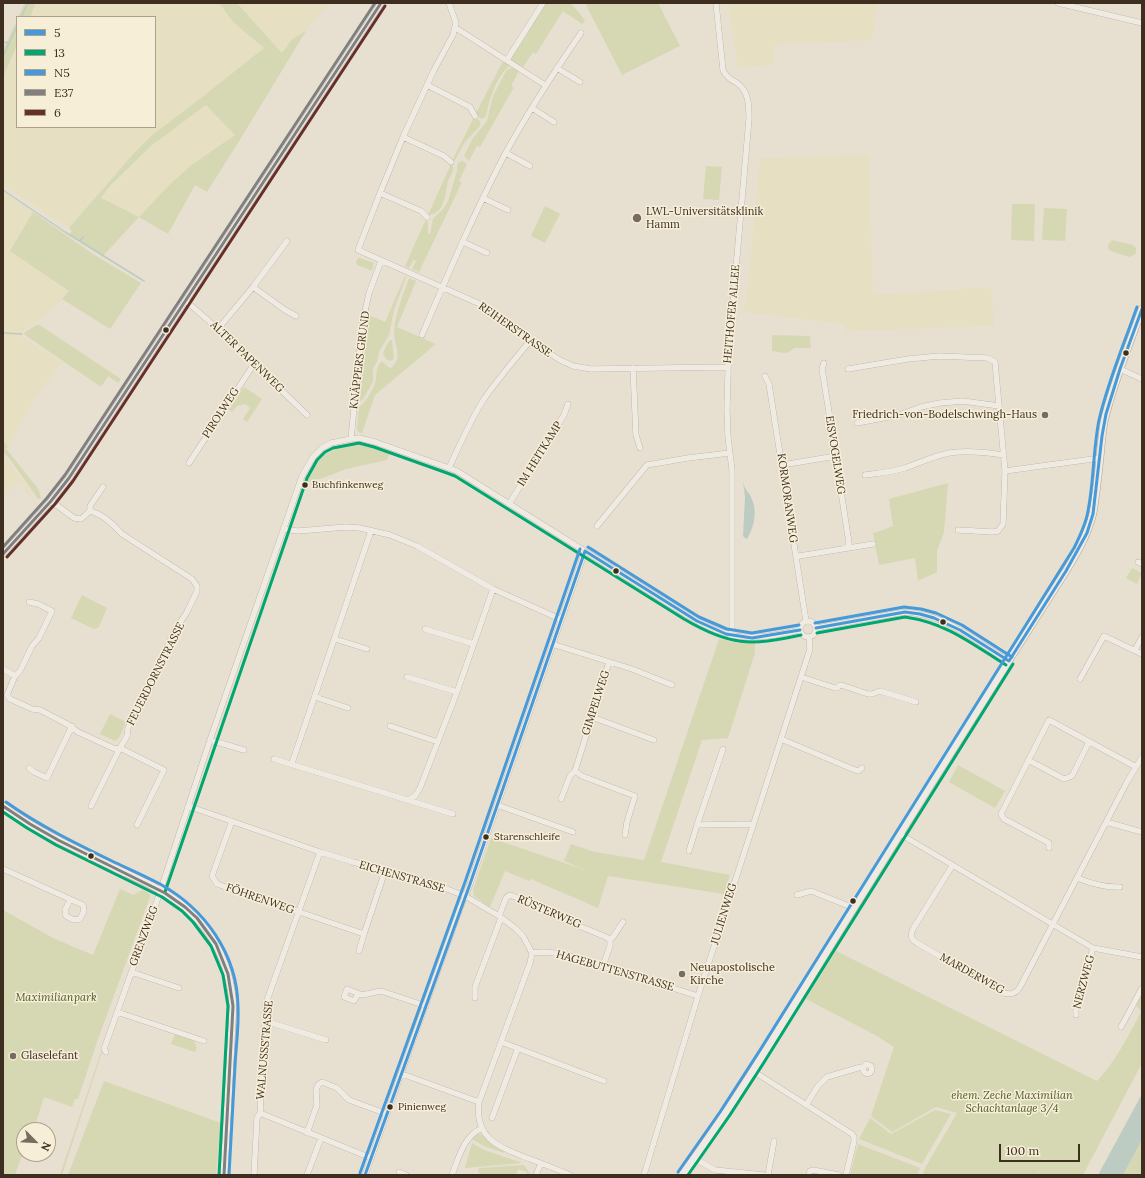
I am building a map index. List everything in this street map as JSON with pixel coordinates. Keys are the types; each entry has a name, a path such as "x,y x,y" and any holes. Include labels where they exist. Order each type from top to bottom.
{"street":[{"path":"3,554 51,501 72,472 381,3"},
{"path":"427,217 421,211 380,193 427,85 456,28 456,23 449,3"},
{"path":"507,60 543,3"},
{"name":"HEITHOFER ALLEE","path":"716,3 723,70 725,75 742,88 747,96 750,119 729,335 728,437 732,477 732,636"},
{"path":"1058,3 1142,23"},
{"path":"456,28 545,85"},
{"path":"422,334 483,198 506,153 545,85 581,32"},
{"path":"557,68 580,82"},
{"path":"427,85 470,107 475,116"},
{"path":"532,108 554,122"},
{"path":"403,138 444,156 451,162"},
{"path":"506,153 530,166"},
{"name":"REIHERSTRASSE","path":"380,193 358,250 482,305 530,341 560,360 573,366 591,369 728,367"},
{"path":"483,198 508,210"},
{"path":"218,329 253,287 287,241"},
{"path":"463,242 487,253"},
{"name":"KNÄPPERS GRUND","path":"351,439 362,325 369,293 381,261"},
{"path":"253,287 296,316"},
{"name":"ALTER PAPENWEG","path":"186,301 218,329 307,415"},
{"path":"682,1175 753,1071 1066,571 1087,533 1092,514 1106,414 1120,369 1142,309"},
{"path":"449,468 470,423 484,399 530,341"},
{"path":"848,369 908,359 939,356 988,358 994,362 1004,455 1004,520 1002,528 998,531 958,530"},
{"name":"EISVOGELWEG","path":"824,363 822,369 836,456 838,481 840,485 849,543 847,548"},
{"name":"PIROLWEG","path":"189,463 254,364"},
{"path":"633,368 636,435 640,448"},
{"path":"1120,369 1142,379"},
{"name":"KORMORANWEG","path":"765,376 769,384 806,621"},
{"path":"857,423 899,415 940,402 963,401 999,406"},
{"name":"IM HEITKAMP","path":"508,504 564,416 568,404"},
{"path":"351,439 359,438 374,442 457,471 697,621 714,630 732,636 752,638 800,630"},
{"name":"GRENZWEG","path":"106,1052 104,1049 302,476 313,457 329,444 351,439"},
{"path":"866,475 903,468 948,453 969,451 1004,455"},
{"path":"597,526 647,465 730,453"},
{"path":"782,465 836,456"},
{"path":"1005,471 1100,458"},
{"path":"51,501 78,520 90,511 90,506 103,487"},
{"name":"FEUERDORNSTRASSE","path":"90,511 114,525 122,534 192,579 197,586 197,591 188,612 175,630 160,663 160,668 143,703 137,710 128,728 127,736 120,748"},
{"path":"283,529 298,531 346,527 390,535 408,542 493,589 560,619"},
{"path":"292,763 371,531"},
{"path":"796,558 799,556 873,544"},
{"path":"365,1175 498,805 560,619 585,551"},
{"path":"408,800 415,796 420,788 457,692 493,589"},
{"path":"29,602 38,604 52,611 39,638 32,646 20,671 15,676 5,698 32,709 40,710 72,726 78,732 115,749 120,748 164,770 137,825"},
{"path":"816,628 905,612 919,613 948,623 1009,661"},
{"path":"800,630 801,625 806,621 812,622 816,628"},
{"path":"425,628 474,644"},
{"path":"800,630 804,636 810,637 815,633 816,628"},
{"path":"1080,679 1104,636 1142,654"},
{"name":"JULIENWEG","path":"644,1175 698,996 810,649 810,637"},
{"path":"1135,650 1142,637"},
{"path":"335,639 367,649"},
{"name":"GIMPELWEG","path":"552,644 609,662 575,771 570,776 561,799"},
{"path":"609,662 632,669 672,685"},
{"path":"3,669 15,676"},
{"path":"407,677 457,692"},
{"path":"800,677 835,688 840,685 868,694 880,691 916,702"},
{"path":"315,697 348,708"},
{"path":"592,717 654,740"},
{"path":"1049,848 1049,843 1004,819 1001,812 1049,720 1136,767"},
{"path":"29,768 47,778 72,726"},
{"path":"390,726 438,742"},
{"path":"781,739 858,771 862,768"},
{"path":"210,740 244,750"},
{"path":"1028,760 1064,779 1067,779 1072,776 1089,742"},
{"path":"91,806 120,748"},
{"path":"689,851 723,749"},
{"name":"MARDERWEG","path":"952,866 911,933 912,940 1004,993 1010,994 1018,991 1106,822 1142,757"},
{"path":"274,758 454,814"},
{"path":"575,771 582,776 635,796 627,822 625,835"},
{"path":"498,805 573,832"},
{"path":"3,806 28,823 59,840 160,890 182,904 198,919 208,932 223,958 231,983 233,1018 224,1175"},
{"name":"EICHENSTRASSE","path":"188,806 320,852 434,884 465,896 515,928 523,936 532,953"},
{"name":"FÖHRENWEG","path":"232,821 212,876 217,884 364,934"},
{"path":"1106,822 1142,832"},
{"path":"697,825 753,824"},
{"path":"900,834 1093,948 1142,957"},
{"name":"WALNUSSSTRASSE","path":"320,852 266,1003 260,1113 371,1158"},
{"path":"3,869 70,900"},
{"path":"359,951 385,871"},
{"path":"1077,878 1089,882 1120,887"},
{"path":"797,895 811,891 854,908"},
{"name":"RÜSTERWEG","path":"500,917 506,898 510,896 535,905 545,912 606,936 610,940"},
{"path":"475,998 475,987 500,917"},
{"path":"603,966 610,946 610,940 623,922"},
{"name":"NERZWEG","path":"1076,1015 1076,1004 1093,948"},
{"name":"HAGEBUTTENSTRASSE","path":"532,953 544,952 564,954 698,996"},
{"path":"532,953 526,976 479,1102 478,1110 482,1128 491,1140 498,1146 570,1175"},
{"path":"131,972 179,988"},
{"path":"1121,1027 1142,988"},
{"path":"358,994 366,995 381,991 426,1006"},
{"path":"117,1012 204,1041"},
{"path":"265,1021 326,1040"},
{"path":"501,1042 604,1081"},
{"path":"492,1118 518,1048"},
{"path":"806,1105 818,1086 827,1077 863,1068"},
{"path":"753,1071 854,1137 846,1175"},
{"path":"402,1074 479,1102"},
{"path":"307,1133 317,1105 316,1090 318,1085 322,1082 337,1088 348,1100 387,1114"},
{"path":"254,1175 257,1118 260,1113"},
{"path":"452,1175 464,1144 474,1132 482,1128"},
{"path":"307,1175 321,1138"},
{"path":"768,1175 774,1141"},
{"path":"694,1158 715,1170 764,1175"},
{"path":"536,1175 541,1163"},
{"path":"808,1175 810,1171 813,1170 839,1175"},
{"path":"398,1172 406,1175"}],"shaded area":[{"path":"36,3 219,3 234,23 264,48 151,136 135,152 69,228 3,185 3,77 16,47 16,128 156,128 156,16 30,16"},
{"path":"237,3 329,3 306,31 292,39 282,53"},
{"path":"728,3 878,3 872,40 774,45 774,64 738,68"},
{"path":"206,105 236,135 193,164 170,184 139,217 101,198 152,145"},
{"path":"869,155 873,295 991,287 994,326 845,331 844,324 743,312 748,285 760,158"},
{"path":"3,192 33,212 10,251 69,291 51,312 22,332 22,337 62,362 34,400 8,447 3,441"},
{"path":"3,456 34,498 27,493 18,482 3,497"},
{"path":"743,481 752,500 755,512 754,523 747,539 743,536 745,497"},
{"path":"1142,1094 1142,1140 1123,1175 1098,1175"}],"green space":[{"path":"25,3 36,3 30,16 18,16"},
{"path":"219,3 237,3 282,53 292,39 306,31 207,192 195,185 168,234 139,217 103,256 69,235 72,231 69,228 135,152 151,136 264,48 234,23","holes":["206,105 235,135 193,164 170,184 139,217 101,198 111,185 152,145"]},
{"path":"544,3 570,3 585,21 582,24 563,11 536,54 533,52 523,67 509,59"},
{"path":"585,3 658,3 680,46 622,75"},
{"path":"16,22 16,47 3,77 3,50"},
{"path":"503,61 510,65 500,76 491,95 486,116 482,119 475,115"},
{"path":"513,67 519,71 511,86 514,87 480,147 477,146 469,161 464,156 473,138 487,121 493,96 505,73"},
{"path":"474,117 480,121 480,126 465,142 455,160 452,161"},
{"path":"463,161 467,164 459,181 462,182 419,272 412,269 416,262 414,259 409,268 405,266 426,219 428,223 428,233 430,234 433,219 444,208 448,201 457,171 457,165 459,162"},
{"path":"451,164 453,166 453,170 448,181 445,197 441,207 434,214 428,215"},
{"path":"706,166 722,167 719,200 703,199"},
{"path":"1012,204 1035,204 1034,241 1011,240"},
{"path":"545,206 560,214 545,243 531,236"},
{"path":"1044,208 1067,209 1065,241 1042,240"},
{"path":"33,212 93,254 141,283 110,329 62,299 69,291 10,251"},
{"path":"1112,240 1133,245 1136,248 1136,254 1129,257 1111,251 1108,249 1108,245"},
{"path":"358,258 374,263 372,270 357,265 356,262"},
{"path":"405,276 406,277 394,310 389,335 379,352 377,362 373,368 373,382 363,399 359,402 369,315 385,322"},
{"path":"409,278 416,281 397,327 436,344 375,395 362,433 358,432 359,407 367,398 374,386 379,365 382,361 391,368 397,360 398,356 394,337 396,318"},
{"path":"38,324 121,379 118,383 108,376 101,387 25,335 24,333"},
{"path":"772,335 810,336 811,348 794,348 789,352 784,353 772,351"},
{"path":"390,340 392,340 394,359 390,361 386,359 383,354"},
{"path":"244,387 262,399 247,422 243,419 250,408 245,404 237,406 232,412 229,410"},
{"path":"3,441 8,447 6,448 8,451 39,490 41,499 38,499 10,459 4,453 3,454"},
{"path":"353,444 370,446 390,453 387,460 346,469 323,478 307,482 313,467 324,456 337,449"},
{"path":"948,483 944,532 937,551 937,572 918,581 915,558 879,565 873,533 893,526 889,499"},
{"path":"1132,568 1142,573 1137,584 1126,578"},
{"path":"82,595 107,608 99,627 94,629 71,618"},
{"path":"719,639 738,643 755,643 755,653 728,738 702,740 661,862 730,875 724,894 608,876 598,908 531,879 529,881 505,871 490,907 474,896 473,890 491,838 588,871 564,861 571,844 595,852 644,860"},
{"path":"110,714 126,722 119,738 115,741 100,734"},
{"path":"958,765 1005,791 995,808 949,782"},
{"name":"Maximilianpark","path":"120,889 134,895 143,890 150,894 78,1099 75,1099 72,1107 44,1097 36,1122 16,1122 16,1162 20,1162 15,1175 3,1175 3,910 55,939 93,955"},
{"name":"ehem. Zeche Maximilian Schachtanlage 3/4","path":"836,951 1097,1081 1089,1089 1098,1081 1105,1072 1124,1043 1141,1012 1136,1005 1142,994 1142,1063 1083,1175 1037,1175 1041,1167 1036,1175 923,1175 925,1168 957,1113 936,1107 892,1132 871,1116 894,1047 877,1036 806,999"},
{"path":"436,957 438,958 427,991 426,999 422,1000"},
{"path":"419,1006 422,1009 413,1039 407,1037"},
{"path":"175,1034 194,1041 197,1048 195,1052 171,1044"},
{"path":"101,1052 62,1175 60,1175"},
{"path":"104,1081 221,1123 216,1175 68,1175"},
{"path":"935,1110 951,1114 922,1164 859,1139 870,1118 891,1134"},
{"path":"477,1134 483,1135 504,1150 504,1153 484,1146 472,1139"},
{"path":"1142,1140 1142,1175 1123,1175"},
{"path":"472,1143 482,1149 522,1163 465,1168"},
{"path":"858,1144 920,1168 917,1175 850,1175"},
{"path":"524,1165 531,1175 527,1175 527,1172 518,1169 516,1175 481,1175 478,1172 479,1168"}],"waterway":[{"path":"22,16 28,3"},
{"path":"3,56 16,28"},
{"path":"3,42 9,43"},
{"path":"3,190 65,232 144,281"},
{"path":"80,241 83,237"},
{"path":"3,333 22,334"}],"transit line":[{"path":"3,547 47,498 65,475 375,3"},
{"name":"E37","path":"3,554 51,501 69,478 381,3"},
{"name":"6","path":"7,557 55,504 73,481 385,6"},
{"name":"N5","path":"678,1172 720,1112 760,1050 1074,548 1087,516 1099,420 1112,377 1137,307"},
{"name":"5","path":"1009,661 1066,571 1087,533 1093,514 1106,414 1120,369 1142,309"},
{"name":"13","path":"165,892 307,478 317,460 325,452 333,448 359,443 455,476 684,619 715,634 728,639 754,642 783,639 801,635"},
{"name":"N5","path":"588,547 699,617 727,629 752,633 799,625"},
{"name":"N5","path":"360,1173 465,882 580,549"},
{"name":"5","path":"585,551 697,621 726,634 752,638 800,630"},
{"name":"5","path":"365,1175 470,884 585,551"},
{"name":"N5","path":"815,623 904,607 921,609 936,613 962,625 1012,657"},
{"name":"5","path":"816,628 905,612 920,614 934,618 960,630 1009,661"},
{"name":"13","path":"817,633 905,617 934,624 946,629 970,642 1006,665"},
{"name":"13","path":"688,1175 730,1115 763,1064 1013,664"},
{"name":"N5","path":"6,802 59,834 160,884 176,894 191,906 216,935 225,951 232,969 238,1006 229,1175"},
{"name":"E37","path":"3,806 58,840 165,893 185,907 197,918 216,944 228,974 233,1006 224,1175"},
{"name":"13","path":"3,812 56,845 162,897 182,911 193,922 211,946 223,975 228,1006 219,1175"}],"place":[{"name":"LWL-Universitätsklinik Hamm","path":"637,218"},
{"name":"Friedrich-von-Bodelschwingh-Haus","path":"1045,415"},
{"name":"Buchfinkenweg","path":"305,485"},
{"name":"Starenschleife","path":"486,837"},
{"name":"Neuapostolische Kirche","path":"682,974"},
{"name":"Glaselefant","path":"13,1056"},
{"name":"Pinienweg","path":"390,1107"}]}
